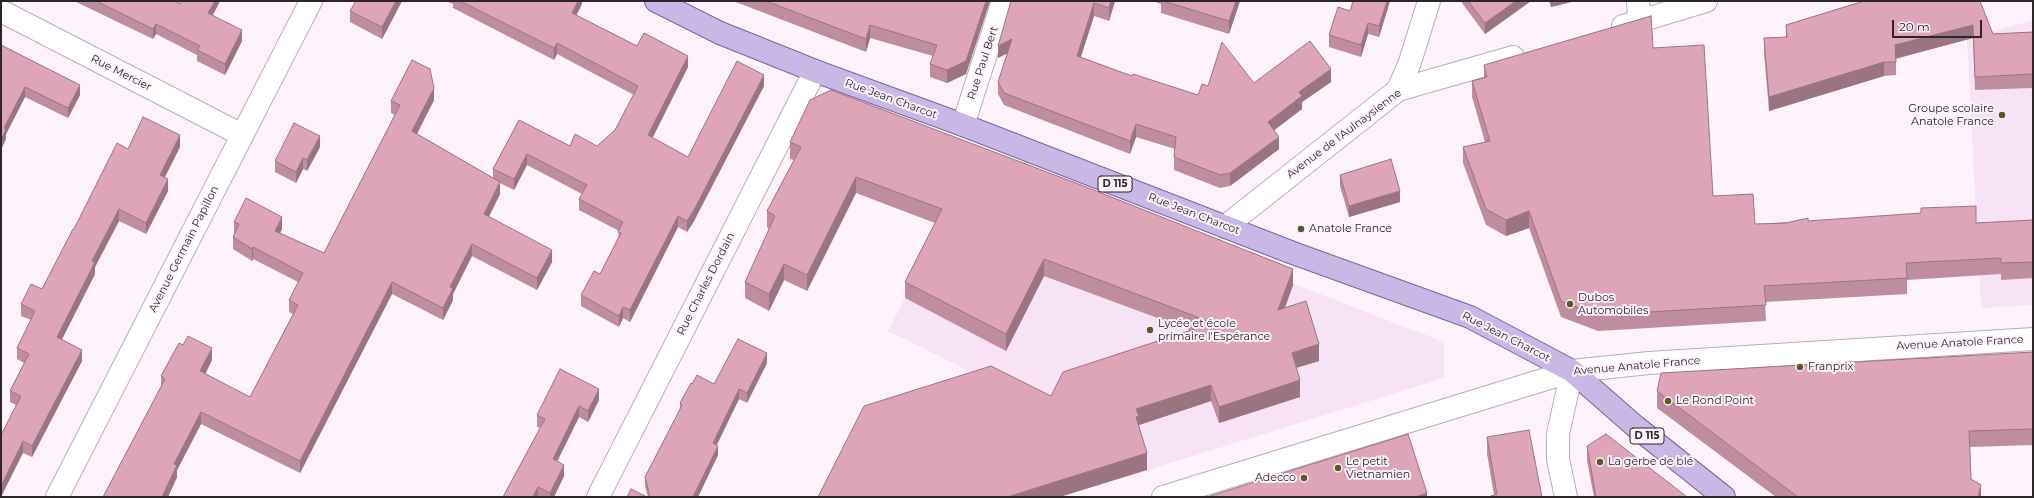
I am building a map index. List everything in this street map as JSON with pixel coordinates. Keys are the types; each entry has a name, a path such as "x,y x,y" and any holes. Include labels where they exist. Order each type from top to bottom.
{"main road":[{"name":"Rue Jean Charcot","path":"656,1 720,33 815,71 963,125 1300,256 1470,317 1572,371"},
{"name":"D 115","path":"1572,371 1636,428 1724,497"}],"street":[{"name":"Avenue Germain Papillon","path":"57,497 311,1"},
{"name":"Rue Paul Bert","path":"963,125 1003,1"},
{"path":"1398,90 1410,62 1429,1"},
{"path":"1602,32 1639,11 1706,1"},
{"name":"Rue Mercier","path":"1,11 242,135"},
{"name":"Avenue de l'Aulnaysienne","path":"1226,226 1398,90 1534,51"},
{"name":"Rue Charles Dordain","path":"598,497 815,71"},
{"name":"Avenue Anatole France","path":"1163,497 1572,371 1649,363 2033,339"},
{"path":"1566,497 1558,459 1558,434 1572,371"}],"shaded area":[{"name":"Groupe scolaire Anatole France","path":"2033,20 2033,305 1981,308 1967,39"},
{"name":"Lycée et école primaire l'Espérance","path":"976,161 1444,342 1444,378 1119,479 1051,412 888,331"}],"building":[{"path":"96,1 175,1 180,4 181,1 215,1 208,13 242,30 225,64 197,50 200,46 156,24 153,29"},
{"path":"356,1 396,1 382,27 350,11"},
{"path":"460,1 578,1 572,13 637,46 644,33 688,56 648,135 688,157 737,61 764,75 694,210 687,221 678,216 630,310 623,307 619,316 581,295 594,271 600,274 621,233 618,232 623,222 579,199 587,185 527,154 514,179 493,169 519,120 570,146 575,134 597,146 615,130 638,86 557,43 554,48"},
{"path":"766,1 986,1 966,61 947,70 930,64 937,45 870,25 866,39"},
{"path":"1011,1 1111,1 1109,8 1094,3 1077,56 1132,76 1133,74 1198,95 1202,84 1208,86 1222,42 1254,83 1310,41 1331,69 1299,92 1302,96 1268,122 1279,137 1230,173 1220,175 1174,157 1176,137 1136,124 1130,141 1004,93 998,82 1012,39 998,46"},
{"path":"1163,1 1236,1 1229,21"},
{"path":"1353,1 1387,1 1379,26 1368,23 1361,45 1329,35 1338,7 1350,11"},
{"path":"1468,1 1516,1 1485,23"},
{"path":"1864,1 1980,1 1993,34 2033,32 2033,74 1975,77 1973,25 1895,45 1896,62 1884,62 1769,97 1764,38 1787,37 1786,25"},
{"path":"1651,16 1653,48 1704,45 1713,196 1753,194 1755,224 1786,223 1808,218 1808,221 1921,213 1921,208 1976,206 1976,223 2033,220 2033,262 2001,263 2001,258 1906,263 1907,278 1764,286 1766,305 1598,315 1561,301 1529,211 1506,220 1486,209 1463,147 1490,141 1472,81 1487,77 1484,65"},
{"path":"1,45 80,85 68,108 25,87 4,128 6,129 1,140"},
{"path":"412,60 430,69 434,88 412,131 500,182 484,214 552,250 537,278 472,244 450,287 453,288 443,308 392,282 300,461 201,412 174,464 177,465 162,497 103,497 165,379 161,376 179,343 183,345 188,336 212,348 200,371 250,397 298,305 289,300 303,273 253,247 252,249 233,237 239,224 234,222 246,198 282,217 275,231 324,253 400,105 391,101"},
{"path":"831,90 1081,185 1293,269 1278,310 1306,301 1319,344 1292,353 1300,380 1219,407 1211,385 1136,409 1139,416 1136,417 1147,453 1007,497 818,497 864,406 991,366 1051,396 1063,372 1213,323 1044,259 1006,334 905,282 942,209 856,177 807,275 784,264 769,294 745,282 775,216 767,211 801,147 790,142 810,100"},
{"path":"143,117 180,135 160,175 168,179 146,223 119,209 92,261 95,262 57,337 82,350 32,446 23,441 1,486 1,435 21,396 10,391 29,354 17,348 35,311 21,304 31,284 42,289 117,143 128,149"},
{"path":"294,123 320,136 307,160 303,158 296,172 275,161"},
{"path":"1391,159 1400,191 1349,206 1340,175"},
{"path":"738,339 767,353 747,393 739,389 713,443 718,446 693,497 650,497 645,477 682,405 680,403 691,383 692,384 697,375 714,384"},
{"path":"2033,352 2033,429 1969,431 1971,479 1981,485 1978,497 1798,497 1657,391 1661,373"},
{"path":"560,369 599,389 588,411 579,406 553,459 564,465 550,493 538,487 533,497 503,497 545,419 537,415"},
{"path":"1529,430 1542,497 1488,497 1497,494 1487,437"},
{"path":"1408,434 1427,493 1415,497 1207,497"},
{"path":"1606,434 1687,497 1596,497 1587,446"},
{"path":"631,489 647,497 627,497"}],"place":[{"name":"Groupe scolaire Anatole France","path":"2002,115"},
{"name":"Anatole France","path":"1301,229"},
{"name":"Dubos Automobiles","path":"1570,304"},
{"name":"Lycée et école primaire l'Espérance","path":"1150,330"},
{"name":"Franprix","path":"1800,367"},
{"name":"Le Rond Point","path":"1668,401"},
{"name":"La gerbe de blé","path":"1600,462"},
{"name":"Le petit Vietnamien","path":"1338,468"},
{"name":"Adecco","path":"1304,478"}]}
